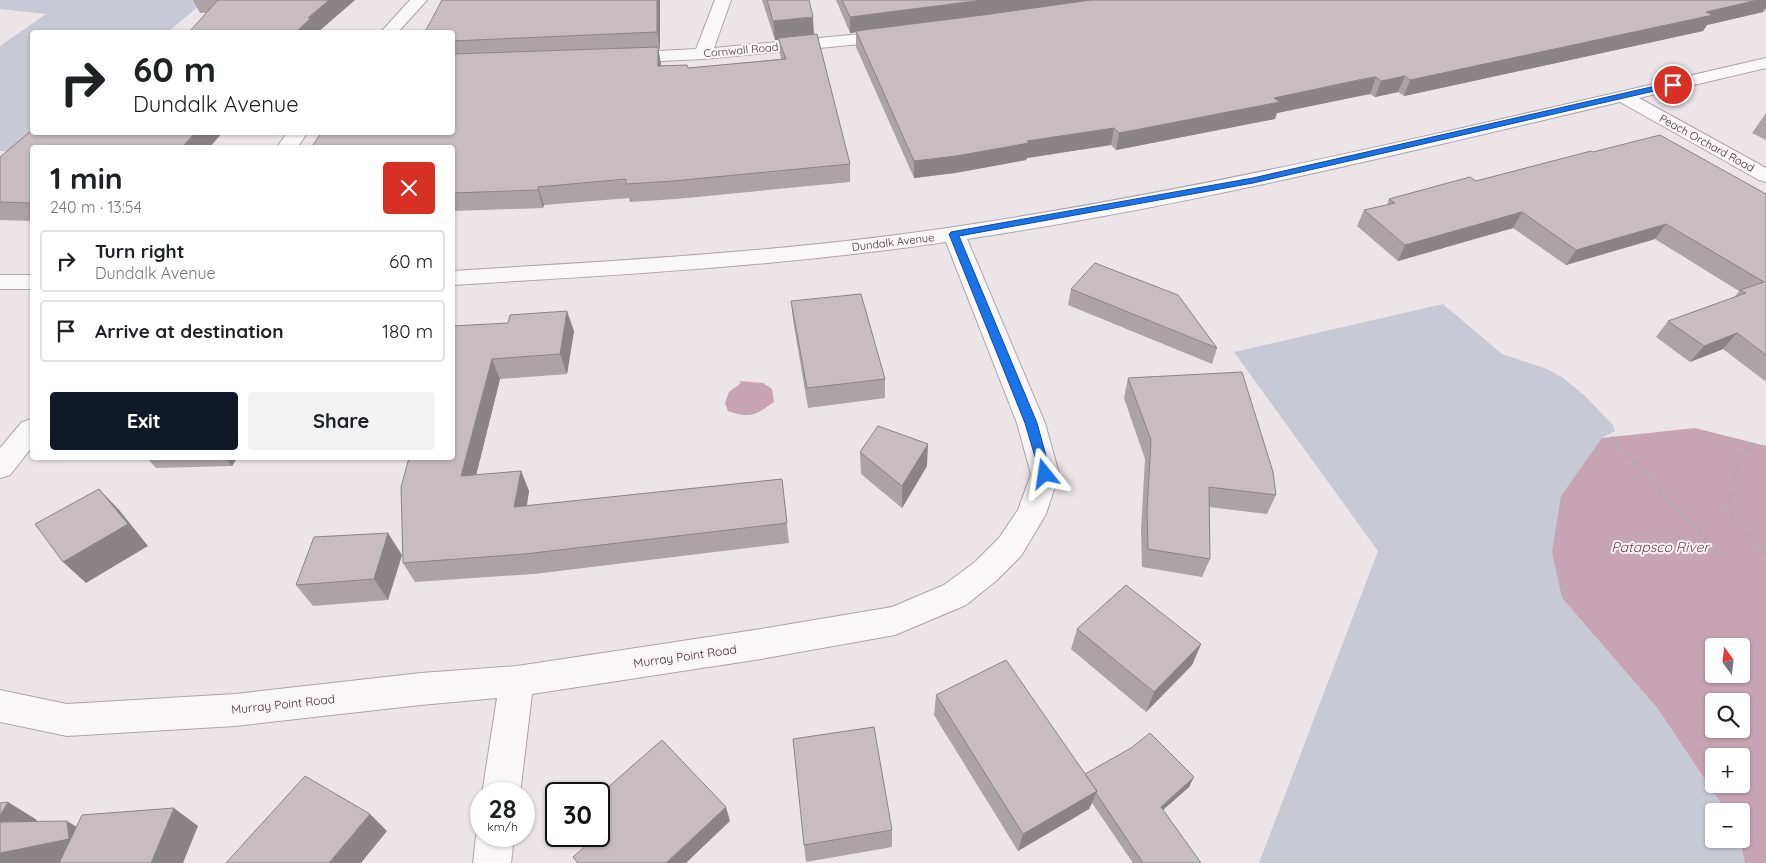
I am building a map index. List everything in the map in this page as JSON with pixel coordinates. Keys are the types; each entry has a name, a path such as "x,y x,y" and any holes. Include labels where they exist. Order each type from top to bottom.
{"street":[{"path":"391,30 420,0"},
{"path":"703,54 723,0"},
{"name":"Cornwall Road","path":"606,59 703,54 911,34"},
{"name":"Dundalk Avenue","path":"455,278 806,253 954,234 1253,180 1766,63"},
{"name":"Peach Orchard Road","path":"1622,96 1766,176"},
{"path":"288,145 297,135"},
{"name":"Murray Point Road","path":"0,706 67,720 234,710 421,688 516,680 761,644 895,621 955,595 986,571 1010,548 1031,514 1045,474 1031,423 954,234"},
{"path":"0,282 30,282"},
{"path":"0,467 30,431"},
{"path":"503,782 516,680"},
{"path":"492,863 494,847"}],"path":[{"path":"1611,437 1721,556"},
{"path":"1753,443 1739,458 1727,510 1766,553"}],"shaded area":[{"path":"0,0 206,0 170,30 30,30 31,135 27,152 0,151 0,46 46,14 0,9"},
{"path":"1443,304 1502,354 1547,369 1562,377 1585,396 1613,425 1615,431 1602,438 1562,598 1658,709 1705,780 1705,793 1714,793 1721,803 1705,803 1705,848 1742,848 1745,863 1259,863 1378,551 1234,352"}],"water":[{"path":"739,381 763,383 772,389 774,402 757,413 747,415 728,411 725,403 729,392 741,383"},
{"name":"Patapsco River","path":"1695,428 1766,446 1766,863 1745,863 1742,848 1750,848 1750,803 1721,803 1714,793 1750,793 1750,748 1705,748 1705,780 1658,709 1562,598 1552,552 1561,496 1602,438"}],"building":[{"path":"218,0 329,0 308,18 311,18 298,30 191,30"},
{"path":"442,0 657,0 657,32 455,41 455,30 426,30"},
{"path":"767,0 809,0 813,17 773,21"},
{"path":"842,0 983,0 850,17"},
{"path":"1091,0 1758,0 1706,12 1713,15 1410,80 1405,76 1381,81 1376,77 1363,79 1274,98 1280,102 1119,133 1114,128 1027,141 1029,143 956,156 914,161 856,31"},
{"path":"817,34 850,164 673,181 626,184 626,179 538,187 538,190 455,193 455,145 313,145 320,135 455,135 455,54 658,47 658,66 687,65 688,68 786,59 778,38"},
{"path":"30,132 30,135 193,135 184,145 30,145 30,203 0,202 0,157"},
{"path":"1660,135 1766,194 1766,355 1737,333 1704,346 1668,321 1746,293 1740,290 1764,282 1666,224 1576,250 1522,212 1405,245 1364,210 1395,203 1389,199 1470,177 1476,181"},
{"path":"1095,263 1178,295 1217,348 1071,289"},
{"path":"861,294 885,379 807,388 791,301"},
{"path":"567,311 560,354 492,359 461,476 521,471 514,507 782,479 787,523 525,554 403,563 401,487 408,460 455,460 455,326 508,323 510,315"},
{"path":"1242,372 1273,472 1276,495 1209,487 1210,559 1148,549 1147,512 1151,440 1128,378"},
{"path":"878,426 928,444 902,486 860,452"},
{"path":"99,489 128,524 63,562 35,524"},
{"path":"388,533 374,579 296,585 314,537"},
{"path":"1126,585 1201,644 1154,692 1077,629"},
{"path":"1006,660 1097,791 1023,834 936,695"},
{"path":"874,727 892,830 804,845 793,739"},
{"path":"1150,733 1194,777 1161,807 1201,863 1143,863 1085,774 1131,748"},
{"path":"662,740 726,807 666,863 578,863 573,857 584,847 610,847 610,785"},
{"path":"305,776 370,814 329,863 226,863"},
{"path":"8,802 0,816 0,803"},
{"path":"174,808 151,863 59,863 82,815"},
{"path":"67,821 69,839 0,853 0,822"}],"route":[{"path":"1045,474 1031,423 954,234 1126,205 1253,180 1673,85"}]}
